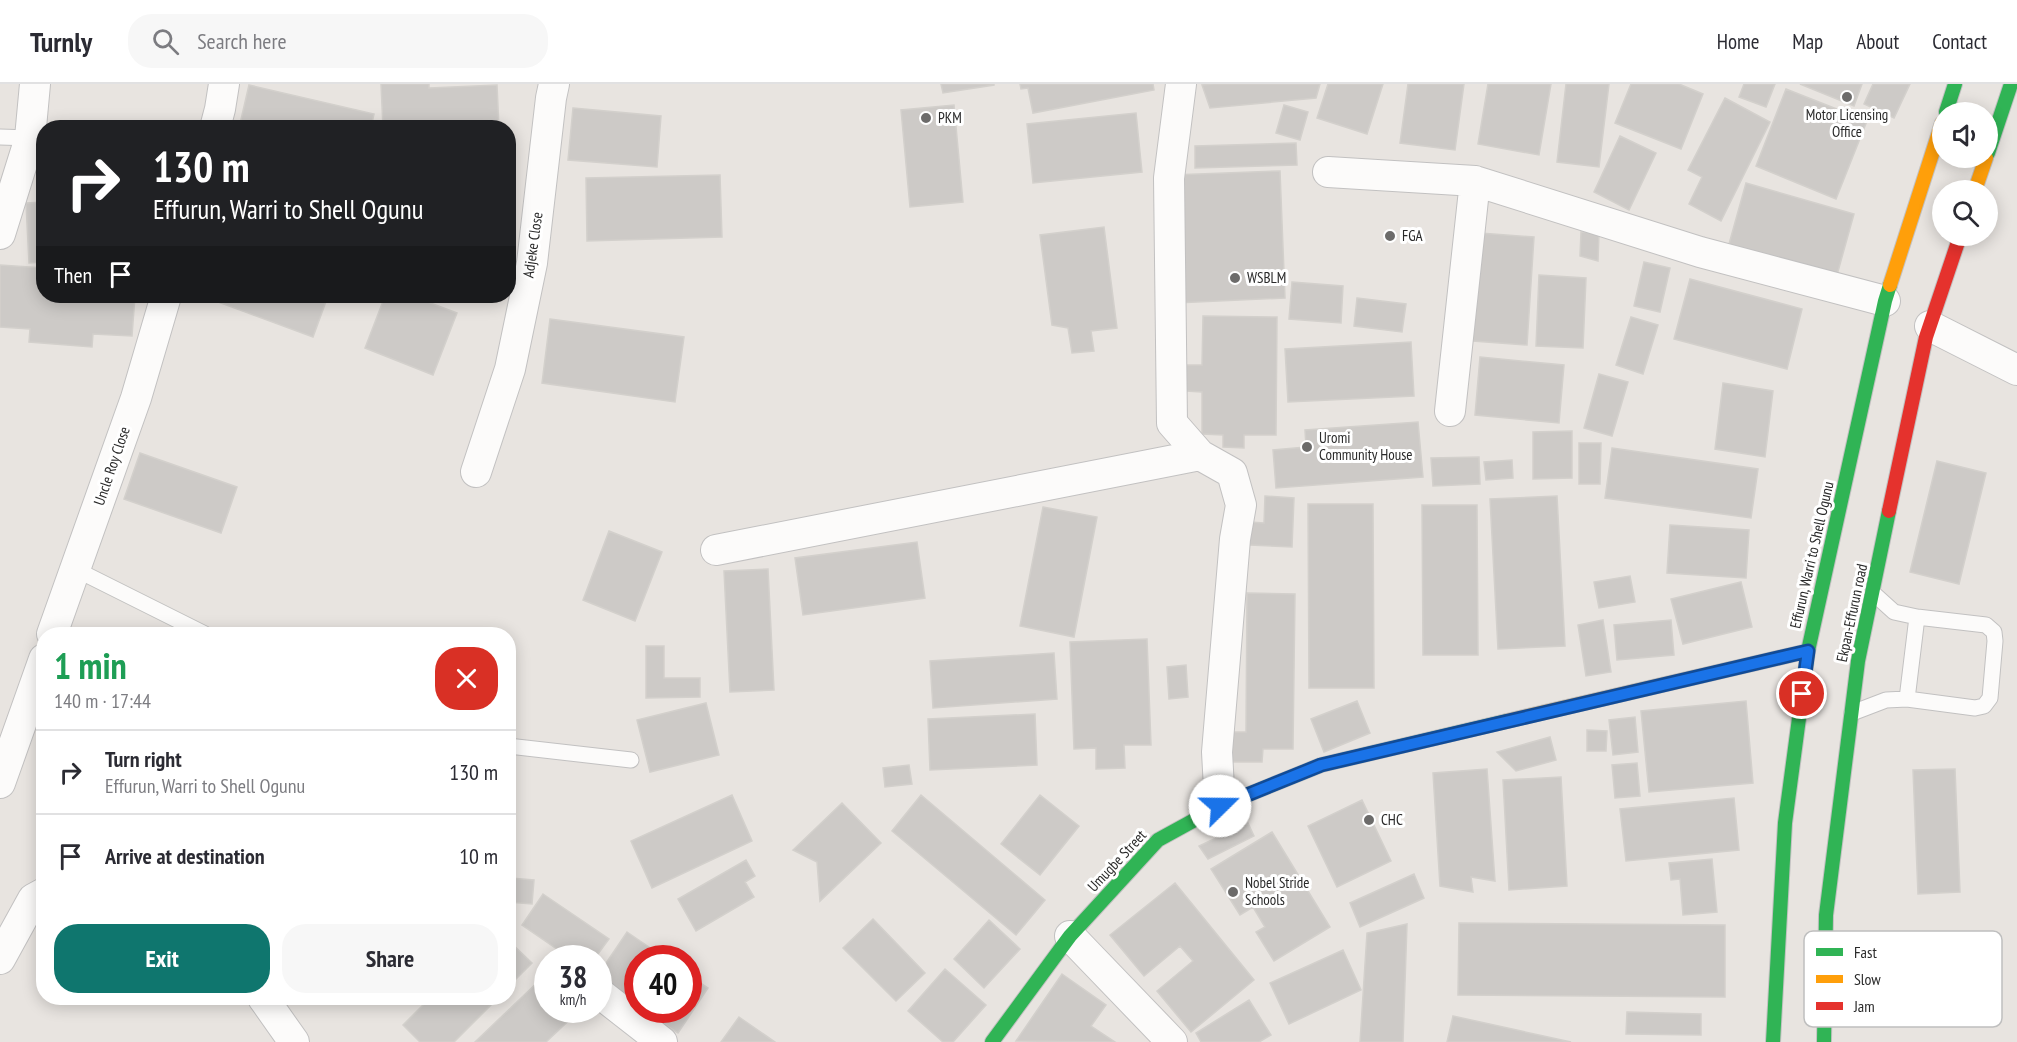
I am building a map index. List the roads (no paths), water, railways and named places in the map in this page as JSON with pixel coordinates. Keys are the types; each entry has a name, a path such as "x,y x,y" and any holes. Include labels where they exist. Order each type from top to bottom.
{"main road":[{"path":"1949,102 1955,84"},
{"path":"1998,122 2011,84"},
{"name":"Effurun, Warri to Shell Ogunu","path":"1773,1042 1785,823 1808,651 1885,301 1932,154"},
{"name":"Ekpan-Effurun road","path":"1826,931 1858,660 1930,327 1957,246"},
{"name":"Umugbe Street","path":"992,1042 1070,936 1158,840 1220,806 1321,765 1808,651"},
{"name":"Ekpan-Effurun road","path":"1824,1027 1824,1042"}],"street":[{"path":"0,234 30,138 35,84"},
{"path":"217,120 224,84"},
{"name":"Adjeke Close","path":"476,472 510,369 532,263 554,84"},
{"path":"1181,84 1169,178 1172,423 1200,455 1232,473 1241,505 1235,539 1217,752 1220,806"},
{"path":"1328,172 1475,182 1700,252 1885,301"},
{"path":"1450,411 1475,182"},
{"name":"Uncle Roy Close","path":"54,627 136,398 164,303"},
{"path":"1930,327 2017,370"},
{"path":"716,550 1200,455"},
{"path":"0,783 36,682"},
{"path":"0,959 36,897"},
{"path":"1070,936 1172,1042"},
{"path":"612,1003 662,1042"},
{"path":"268,1005 294,1042"}],"lane":[{"path":"0,137 30,138"},
{"path":"75,569 191,627"},
{"path":"1852,713 1886,700 1907,699 1975,708 1983,706 1990,698 1994,632 1986,625 1894,612 1873,593"},
{"path":"1907,699 1917,617"},
{"path":"516,747 631,760"}],"place":[{"name":"Motor Licensing Office","path":"1847,97"},
{"name":"PKM","path":"926,118"},
{"name":"FGA","path":"1390,236"},
{"name":"WSBLM","path":"1235,278"},
{"name":"Uromi Community House","path":"1307,447"},
{"name":"CHC","path":"1369,820"},
{"name":"Nobel Stride Schools","path":"1233,892"}]}
